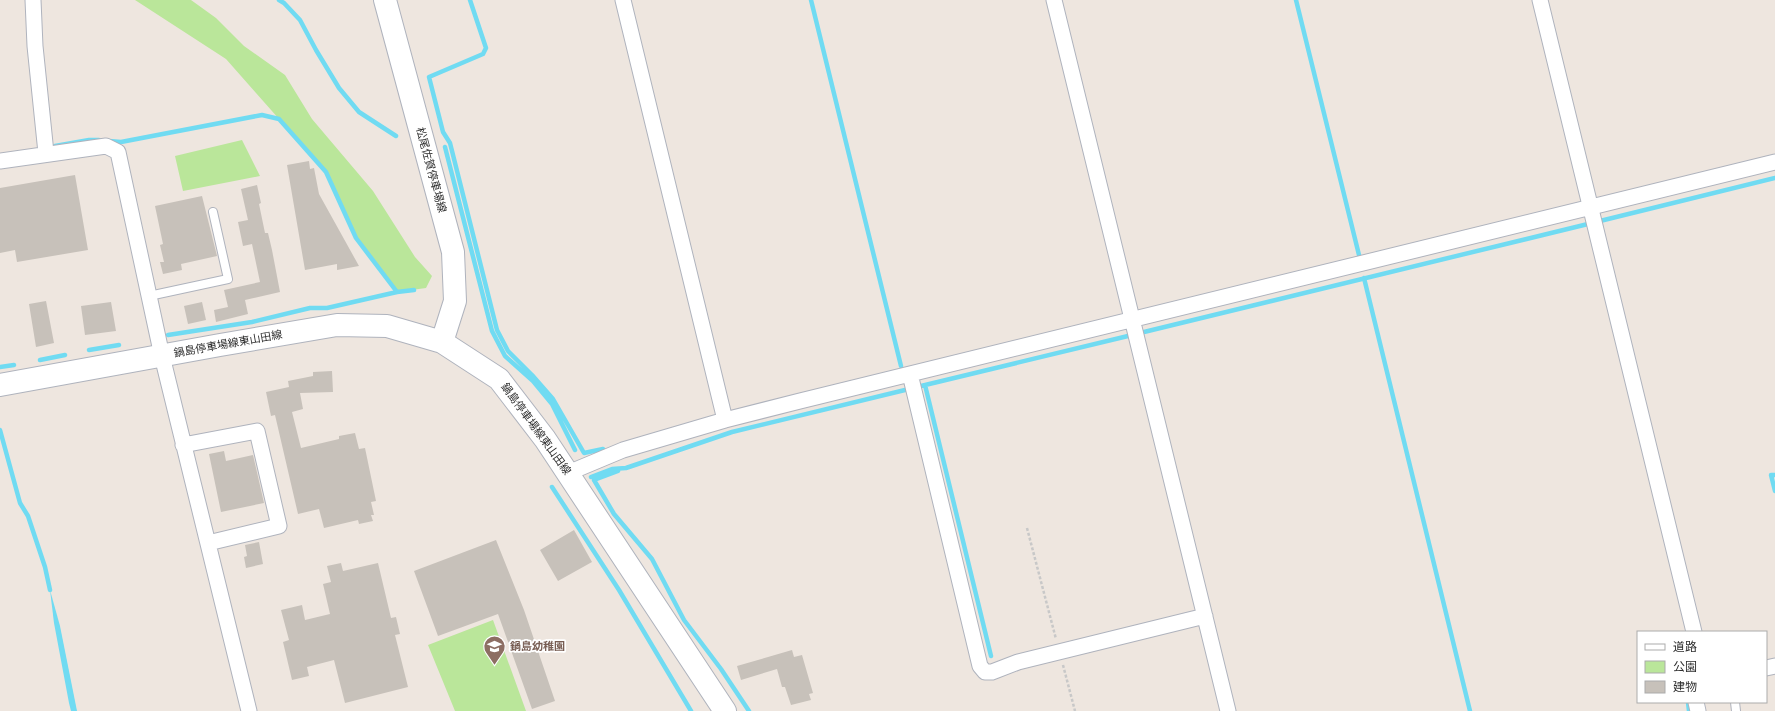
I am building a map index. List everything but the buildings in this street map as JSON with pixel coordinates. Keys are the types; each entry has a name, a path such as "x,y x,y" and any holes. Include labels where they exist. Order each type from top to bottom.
{"main road":[{"name":"松尾佐賀停車場線","path":"386,0 453,252 455,301 442,342"},
{"name":"鍋島停車場線東山田線","path":"0,385 337,326 387,326 442,342 499,379 545,439 726,711"}],"street":[{"path":"33,0 46,153"},
{"path":"623,0 725,420"},
{"path":"1054,0 1228,711"},
{"path":"1540,0 1694,631"},
{"path":"0,160 106,146 118,152 162,356 249,711"},
{"path":"568,473 623,450 725,420 1775,162"},
{"path":"910,374 980,666 985,672 992,672 1018,662 1205,616"},
{"path":"184,445 257,431 279,526 208,543"}],"lane":[{"path":"149,296 228,279 213,212"}],"path":[{"path":"1027,528 1075,711"}],"green space":[{"path":"135,0 191,0 216,18 244,46 285,75 312,119 373,191 415,257 432,276 426,288 397,292 356,238 326,172 226,59"},
{"path":"242,140 260,176 183,191 175,156"},
{"path":"493,620 526,711 455,711 428,645"}],"water":[{"path":"50,590 60,626 77,711 71,711 69,703 54,623"}],"waterway":[{"path":"279,0 284,3 300,20 339,88 359,112 396,136"},
{"path":"470,0 486,48 483,54 429,77 443,132 450,143 497,330 508,351 553,399 584,453 603,449"},
{"path":"811,0 901,366"},
{"path":"1296,0 1359,255"},
{"path":"109,141 121,142 262,115 279,119 326,172 356,238 397,292"},
{"path":"55,146 89,140 99,140"},
{"path":"445,147 492,331 505,356 533,381 552,404 575,450"},
{"path":"1600,221 1775,178"},
{"path":"1144,332 1588,224"},
{"path":"1364,278 1470,711"},
{"path":"168,335 252,322 310,308 327,308 397,292 414,290"},
{"path":"921,386 1128,336"},
{"path":"89,350 119,345"},
{"path":"40,360 65,355"},
{"path":"0,367 14,365"},
{"path":"925,385 991,656"},
{"path":"591,477 612,469 626,468 732,432 905,390"},
{"path":"0,430 20,503 28,516 45,567 50,590"},
{"path":"618,471 594,480 614,514 652,559 684,620 721,669 749,711"},
{"path":"1775,475 1771,475 1775,491"},
{"path":"552,487 619,590 691,711"},
{"path":"1688,703 1689,711"}],"place":[{"name":"鍋島幼稚園","path":"495,666"}]}
